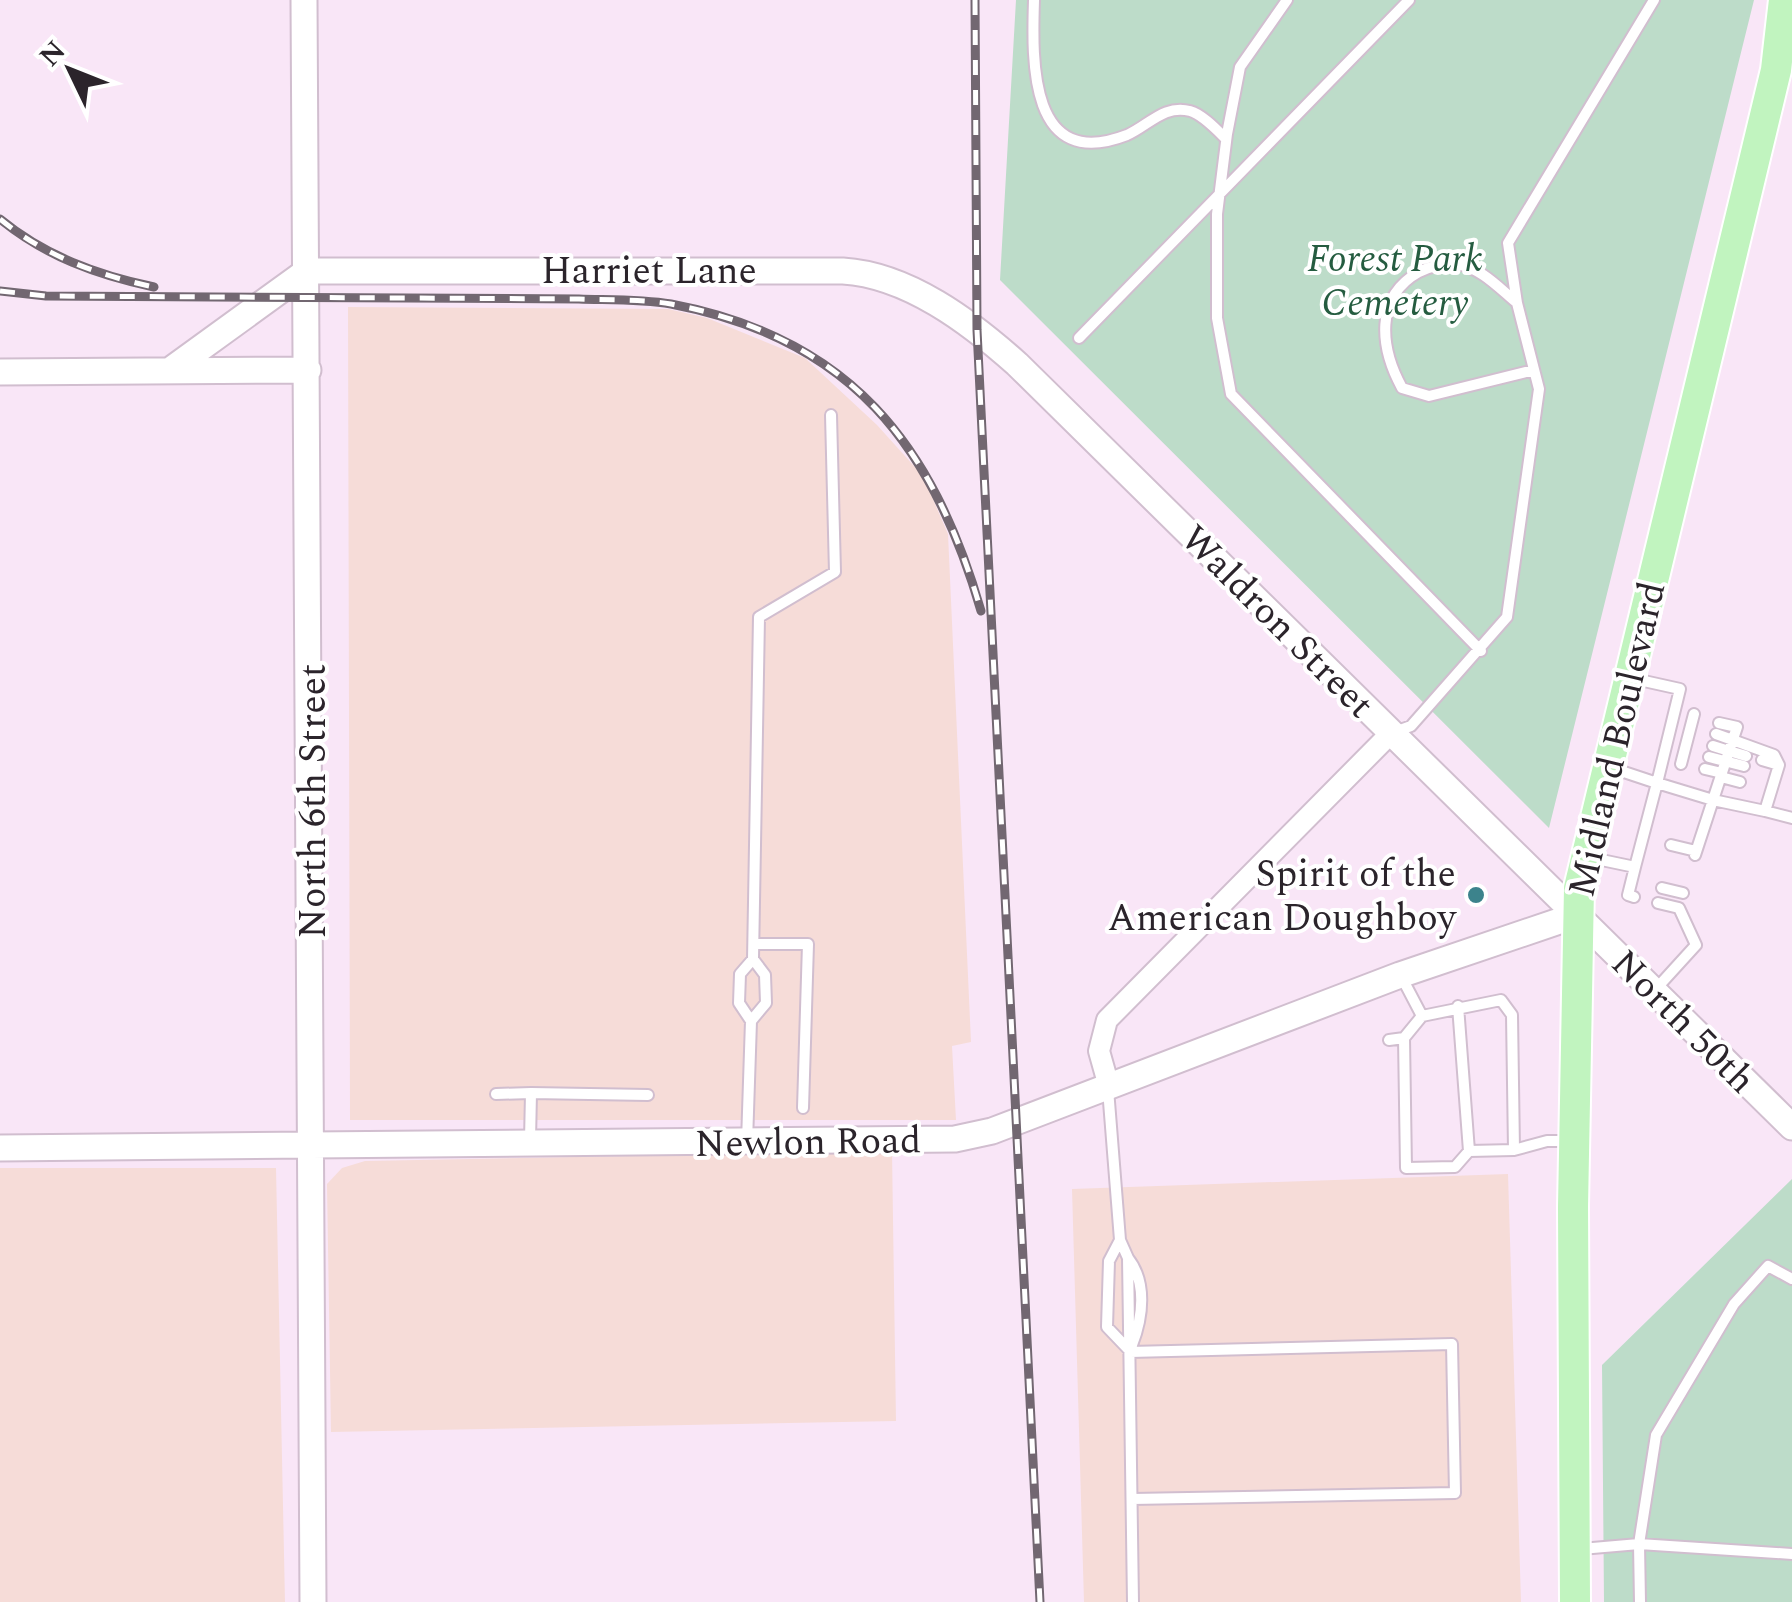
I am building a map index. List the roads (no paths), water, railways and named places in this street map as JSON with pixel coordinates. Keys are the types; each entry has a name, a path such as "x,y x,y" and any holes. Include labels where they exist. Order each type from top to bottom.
{"main road":[{"name":"Midland Boulevard","path":"1575,1602 1577,916 1586,857 1628,678 1776,70 1784,0"},
{"name":"Midland Boulevard","path":"1776,70 1792,31"}],"street":[{"name":"North 6th Street","path":"304,0 313,1602"},
{"name":"Harriet Lane","path":"307,271 856,272 914,292 976,330"},
{"path":"169,371 307,271"},
{"name":"Waldron Street","path":"976,330 1081,426 1577,916"},
{"path":"0,372 308,370"},
{"path":"1108,1083 1099,1051 1107,1020 1391,733"},
{"name":"Newlon Road","path":"0,1148 530,1146 955,1138 1006,1126 1108,1083 1400,975 1577,916"},
{"name":"North 50th","path":"1577,916 1792,1128"}],"lane":[{"path":"1034,0 1032,51 1038,102 1060,133 1085,142 1099,140 1127,134 1154,117 1179,110 1193,111 1226,139"},
{"path":"1287,0 1240,66 1226,139 1217,214 1217,318 1231,394 1481,651"},
{"path":"1080,338 1409,0"},
{"path":"1391,733 1411,726 1481,651 1507,616 1538,389 1516,303 1508,244 1654,0"},
{"path":"1516,303 1480,272 1454,263 1424,269 1398,285 1384,316 1388,362 1402,388 1429,396 1534,370"},
{"path":"752,1022 739,1003 740,974 753,959 754,944 760,617 834,572 830,414"},
{"path":"1628,678 1680,689 1665,761 1628,895 1634,897"},
{"path":"1665,761 1684,765 1695,721 1676,710"},
{"path":"1671,845 1695,853 1712,800 1722,775 1730,751 1737,728 1714,740 1730,751 1745,761"},
{"path":"1730,751 1774,755 1778,770 1765,811"},
{"path":"1761,766 1778,770"},
{"path":"1608,767 1712,800 1792,818"},
{"path":"1705,769 1740,782"},
{"path":"1756,786 1772,789"},
{"path":"1586,857 1637,869"},
{"path":"1654,991 1693,953 1696,945 1678,908 1684,890 1662,888"},
{"path":"1658,903 1678,908"},
{"path":"754,944 808,944 803,1108"},
{"path":"746,1143 752,1022 766,1003 764,975 753,959"},
{"path":"1400,975 1422,1016"},
{"path":"1514,1150 1512,1015 1500,1000 1422,1016 1404,1038 1406,1168 1454,1167 1468,1152 1514,1150 1548,1141 1574,1141"},
{"path":"1458,1006 1468,1152"},
{"path":"1389,1040 1404,1038"},
{"path":"1108,1083 1120,1240 1128,1258 1133,1602"},
{"path":"530,1146 531,1093"},
{"path":"496,1094 648,1096"},
{"path":"1120,1240 1109,1261 1107,1327 1130,1351 1452,1344 1454,1493 1132,1500"},
{"path":"1640,1602 1639,1544 1656,1435 1734,1304 1768,1266 1792,1278"},
{"path":"1575,1549 1639,1544 1792,1554"}],"railway":[{"path":"975,0 977,330 1040,1602"},
{"path":"0,219 35,244 72,262 154,287"},
{"path":"0,291 46,296 625,300 671,304 734,320 788,343 835,372 875,408 909,449 937,497 981,611"}],"place":[{"name":"Spirit of the American Doughboy","path":"1476,895"}],"park label":[{"name":"Forest Park Cemetery","path":"1395,280"}]}
